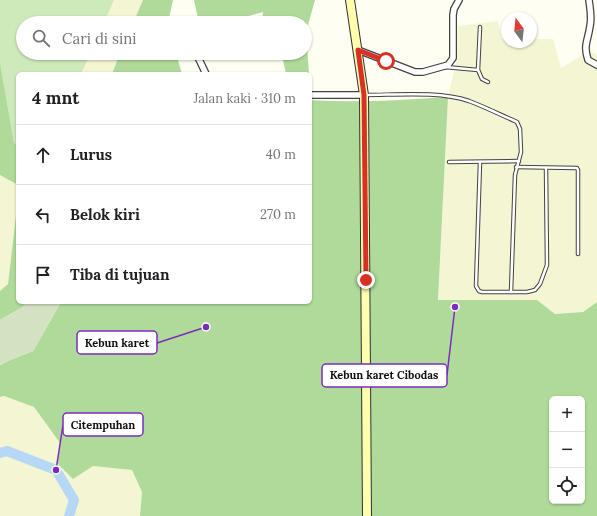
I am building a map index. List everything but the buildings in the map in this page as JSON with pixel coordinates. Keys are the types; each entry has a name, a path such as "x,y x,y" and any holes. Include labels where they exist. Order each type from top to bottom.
{"main road":[{"path":"350,0 364,95 367,516"}],"street":[{"path":"358,50 415,72 423,72 448,65 453,58 453,15 454,9 459,0"},
{"path":"589,0 591,25 584,49 588,60 597,65"},
{"path":"199,60 205,72"},
{"path":"312,95 364,95"}],"lane":[{"path":"480,27 478,70 482,80 488,82"},
{"path":"443,67 478,70"},
{"path":"364,95 412,94 449,97 468,101 517,122 519,125 521,152 515,175 511,292"},
{"path":"448,162 519,161"},
{"path":"480,162 476,286 479,291 482,292 527,292 538,288 547,265 546,168"},
{"path":"516,168 577,168 578,254"}],"green space":[{"path":"0,0 114,0 107,16 16,16 16,60 88,60 82,72 16,72 16,144 14,143 0,62"},
{"path":"114,0 143,0 136,16 107,16"},
{"path":"143,0 173,0 170,16 136,16"},
{"path":"194,0 315,0 310,16 263,16 263,12 248,16 197,16"},
{"path":"498,21 501,48 537,48 537,39 553,39 561,68 589,51 597,55 597,302 583,312 555,314 537,300 438,300 448,97 457,59 458,26"},
{"path":"88,60 117,60 113,72 82,72"},
{"path":"117,60 178,60 181,72 113,72"},
{"path":"283,60 308,60 309,72 286,72"},
{"path":"0,62 14,143 16,144 16,184 0,175"},
{"path":"448,97 438,300 537,300 555,314 583,312 597,302 597,516 140,516 142,492 132,470 93,466 73,479 57,463 60,443 34,407 4,396 0,397 0,365 33,351 60,304 312,304 312,100 362,101"},
{"path":"0,175 16,184 16,214 8,284 0,291"},
{"path":"16,215 16,304 24,304 23,307 0,320 0,291 8,284"},
{"path":"24,304 60,304 33,351 0,365 0,320 23,307"},
{"path":"4,396 34,407 60,443 93,466 132,470 142,492 140,516 0,516 0,397"}],"waterway":[{"path":"0,453 7,451 56,470 74,500 69,516"}],"place":[{"name":"Kebun karet Cibodas","path":"455,307"},
{"name":"Kebun karet","path":"206,327"},
{"name":"Citempuhan","path":"56,470"}],"route":[{"path":"366,280 364,95 358,50 386,61"}]}
